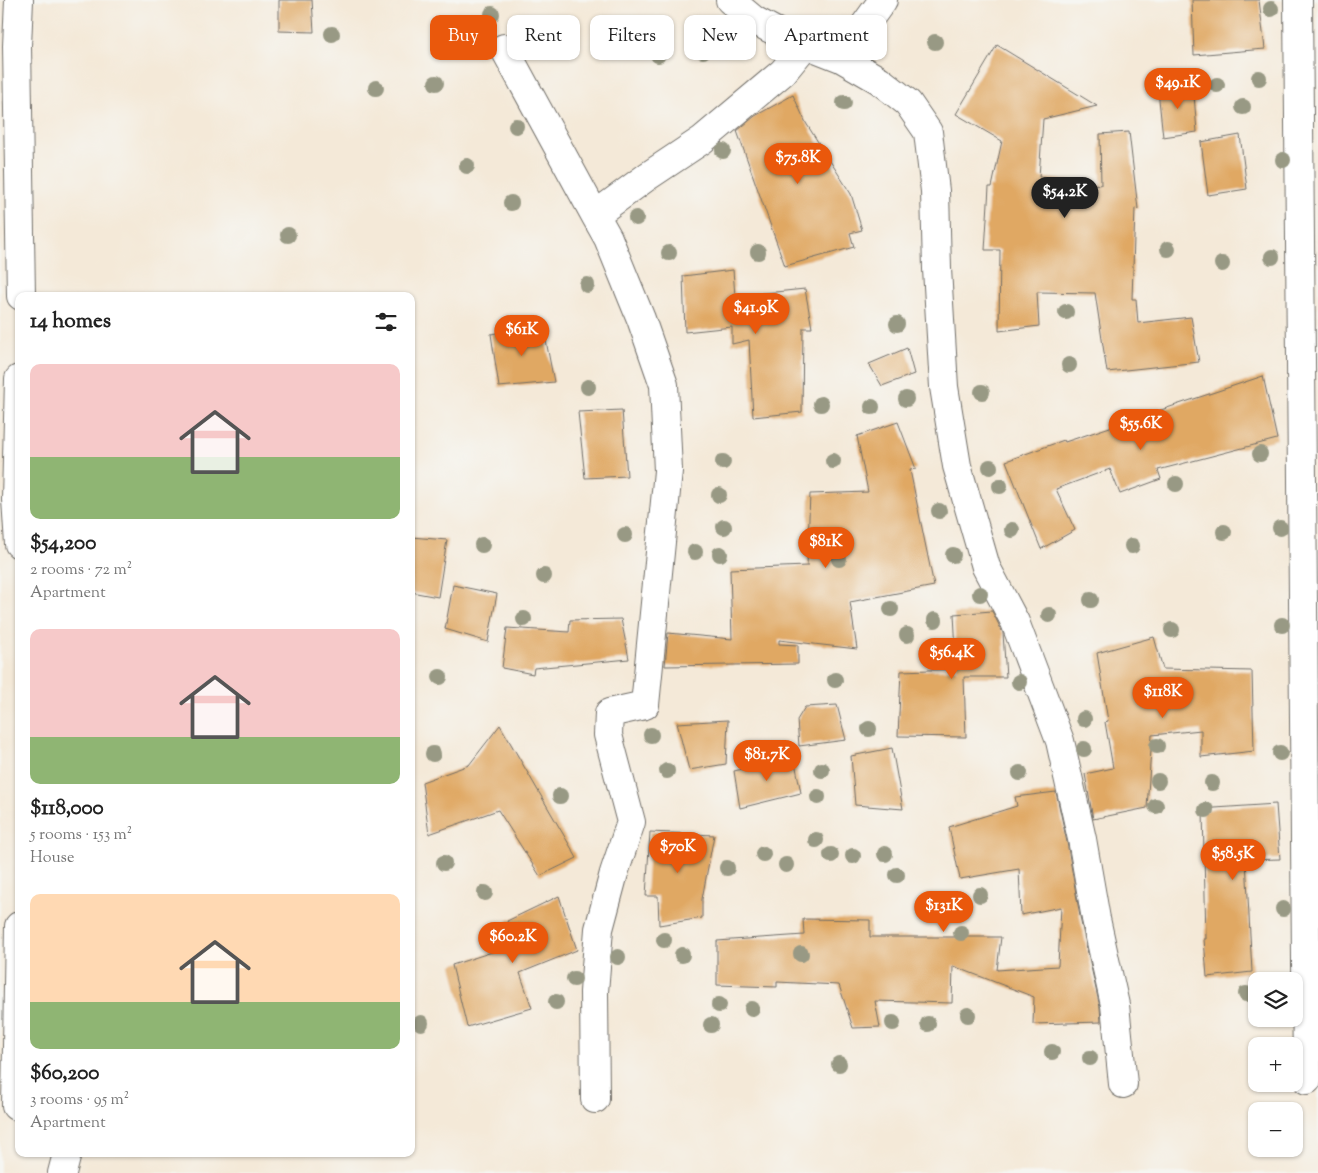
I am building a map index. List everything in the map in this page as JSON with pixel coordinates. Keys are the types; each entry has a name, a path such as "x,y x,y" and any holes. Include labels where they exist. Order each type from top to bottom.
{"street":[{"path":"19,0 17,46 21,292"},
{"path":"730,0 754,20 766,26"},
{"path":"872,15 883,0"},
{"path":"1298,0 1307,1080"},
{"path":"504,48 608,238 641,319 664,385 668,471 645,705 609,713 608,735 631,822 599,929 594,992 595,1099"},
{"path":"595,215 648,176 702,140 783,72 793,60"},
{"path":"844,60 879,80 908,103 928,132 935,191 937,269 944,387 956,456 986,566 1015,622 1060,741 1082,839 1096,919 1115,1005 1123,1084"},
{"path":"62,1173 66,1157"}],"building":[{"path":"279,0 312,0 314,32 279,31"},
{"path":"1192,0 1259,0 1265,49 1194,55"},
{"path":"997,45 1097,106 1043,119 1039,177 1101,185 1100,134 1129,132 1138,209 1135,208 1132,299 1136,299 1138,323 1191,317 1199,362 1107,372 1095,293 1037,292 1039,326 999,331 1000,250 985,250 989,187 992,187 1002,141 956,114"},
{"path":"1193,83 1197,132 1163,137 1158,90"},
{"path":"793,95 806,123 851,194 862,230 850,233 854,247 785,266 737,131 755,116"},
{"path":"1240,135 1247,189 1208,195 1201,142"},
{"path":"733,270 735,296 805,289 812,328 803,328 802,412 753,417 749,340 732,344 732,327 685,332 683,276"},
{"path":"543,325 554,382 499,387 491,334"},
{"path":"907,348 914,374 882,386 869,364"},
{"path":"1263,376 1277,439 1158,470 1161,479 1120,494 1110,469 1056,489 1075,530 1041,549 1006,461 1064,440 1065,442"},
{"path":"622,410 627,476 585,478 578,412"},
{"path":"898,422 916,469 910,470 934,586 850,602 857,649 779,640 779,644 798,645 798,664 665,666 668,633 732,639 730,569 807,566 810,494 868,492 857,436"},
{"path":"415,537 447,540 438,597 415,593"},
{"path":"453,585 497,594 488,642 445,629"},
{"path":"992,611 1003,633 1006,677 964,677 966,737 898,736 901,671 957,669 954,614"},
{"path":"621,619 629,659 534,668 533,674 502,668 507,628 569,632 570,620"},
{"path":"1154,637 1163,669 1252,671 1254,751 1201,757 1201,730 1152,735 1147,808 1093,819 1085,774 1113,768 1105,722 1108,721 1097,653"},
{"path":"837,705 846,740 799,746 797,720 805,707"},
{"path":"728,720 726,764 689,770 677,723"},
{"path":"500,725 577,858 540,876 498,810 429,834 422,782 469,765"},
{"path":"892,748 903,809 855,805 851,756"},
{"path":"794,757 801,793 740,808 734,771"},
{"path":"1056,792 1081,922 1100,1007 1101,1022 1033,1024 1034,997 953,966 952,1003 875,1001 880,1027 853,1028 839,985 777,982 777,987 717,985 717,941 804,935 803,919 870,920 870,937 1001,937 997,970 1058,966 1061,907 1021,915 1019,869 960,879 949,827 1017,806 1015,797"},
{"path":"1276,804 1280,859 1246,860 1252,972 1207,977 1204,939 1206,939 1203,811 1215,808"},
{"path":"650,832 714,835 702,899 702,918 659,925 658,896 646,896"},
{"path":"559,896 577,950 520,973 532,1008 467,1027 452,965 517,944 507,921"}]}
